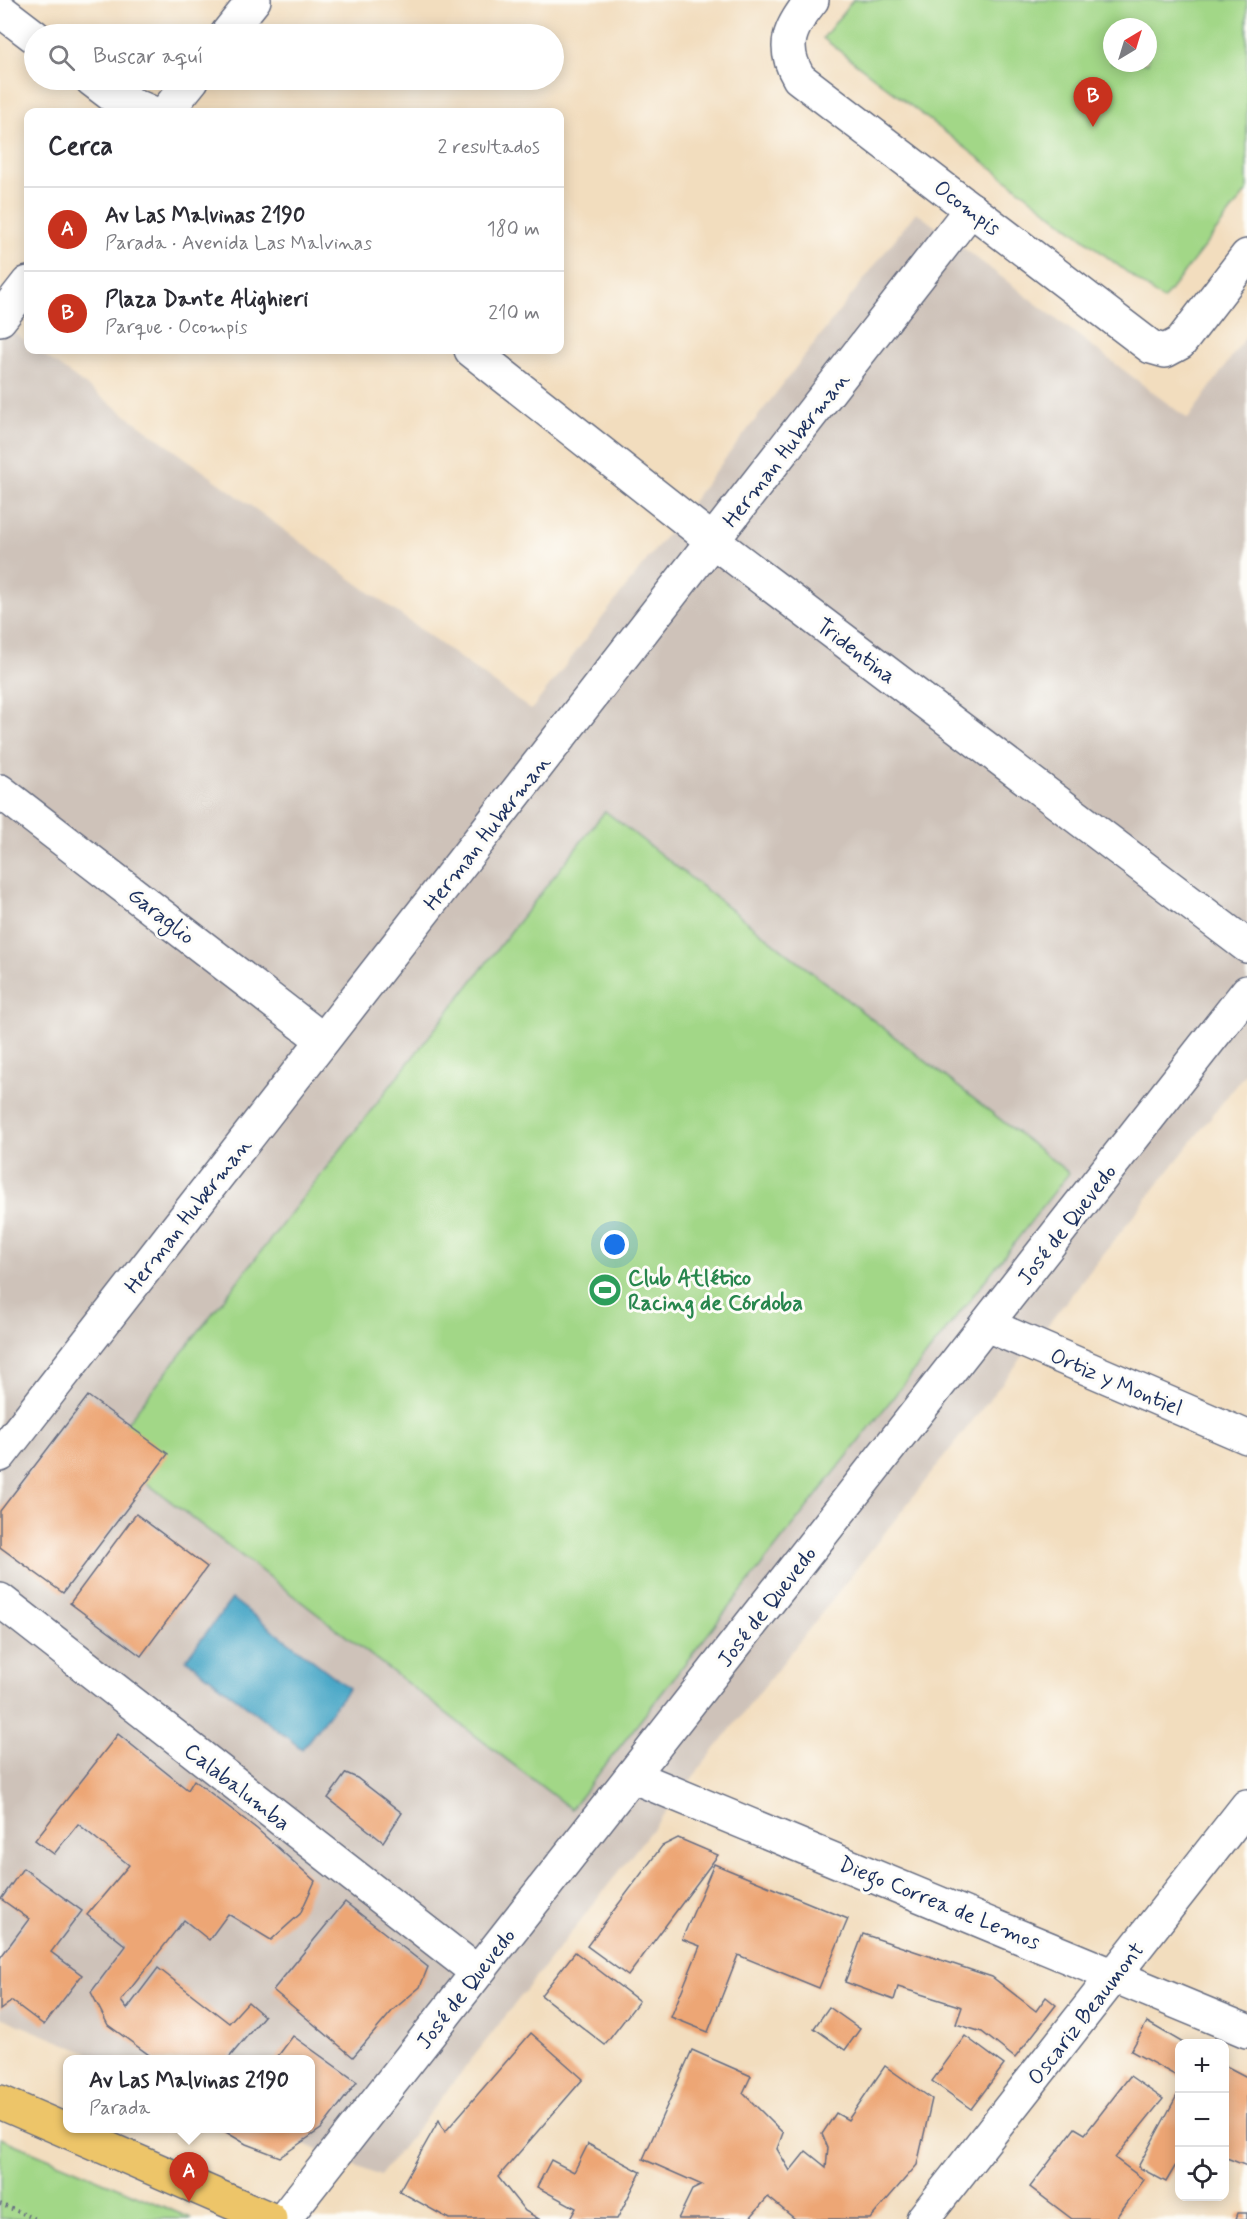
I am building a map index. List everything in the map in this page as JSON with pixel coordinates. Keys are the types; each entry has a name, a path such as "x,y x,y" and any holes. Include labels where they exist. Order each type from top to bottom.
{"main road":[{"path":"0,2102 63,2129"},
{"path":"72,2133 270,2219"}],"street":[{"path":"235,24 254,0"},
{"name":"Ocompis","path":"812,0 796,20 788,49 791,64 799,78 1151,347 1165,351 1180,343 1247,256"},
{"path":"0,10 24,28"},
{"path":"105,90 113,96 141,108"},
{"path":"169,108 184,90"},
{"name":"Herman Huberman","path":"0,1455 971,209"},
{"path":"0,319 24,289"},
{"name":"Tridentina","path":"476,354 713,541 1247,946"},
{"name":"Garaglio","path":"0,791 323,1040"},
{"name":"José de Quevedo","path":"284,2219 1247,992"},
{"name":"Ortiz y Montiel","path":"987,1325 1247,1437"},
{"name":"Calabalumba","path":"0,1600 477,1972"},
{"name":"Diego Correa de Lemos","path":"632,1776 1116,1974 1247,2031"},
{"name":"Oscariz Beaumont","path":"923,2219 1247,1806"}],"path":[{"path":"0,2204 36,2219"}],"shaded area":[{"path":"916,212 1188,419 1247,335 1247,1071 380,2176 277,2133 315,2133 315,2055 92,2055 0,2017 0,322 24,340 24,354 42,354 531,710"}],"green space":[{"path":"853,0 1247,0 1247,191 1163,300 823,38"},
{"name":"Club Atlético Racing de Córdoba","path":"605,811 1069,1173 571,1809 105,1451"},
{"path":"0,2138 193,2219 0,2219"}],"water":[{"path":"232,1599 349,1688 302,1749 186,1659"}],"building":[{"path":"88,1396 168,1454 63,1593 0,1547 0,1511"},
{"path":"136,1514 207,1567 141,1656 70,1603"},
{"path":"118,1734 188,1790 194,1780 257,1829 315,1881 300,1914 271,1940 228,1914 209,1940 184,1920 121,2001 127,2009 158,1968 229,2023 248,2002 264,2016 231,2055 149,2055 108,2025 91,1992 126,1946 87,1915 129,1865 78,1824 54,1854 35,1840"},
{"path":"346,1773 357,1778 402,1813 383,1842 328,1798"},
{"path":"678,1838 718,1855 628,1976 587,1946 662,1846"},
{"path":"714,1864 848,1919 819,1988 738,1955 708,2032 671,2017 700,1946 682,1939"},
{"path":"23,1868 82,1911 51,1952 82,1975 44,2025 12,2001 0,2010 0,1958 29,1919 1,1899"},
{"path":"345,1902 428,1967 420,1987 393,2010 353,2057 273,1990"},
{"path":"863,1934 992,1977 1036,2011 1046,1997 1056,2005 1015,2058 982,2032 956,2024 962,2007 898,1987 894,2000 845,1982"},
{"path":"575,1952 639,2001 605,2045 541,1995"},
{"path":"829,2007 860,2029 845,2050 814,2028"},
{"path":"1147,2022 1176,2039 1175,2075 1131,2051"},
{"path":"531,2033 583,2079 498,2177 525,2211 539,2219 449,2219 399,2191 439,2120 445,2132"},
{"path":"293,2036 357,2082 321,2129 280,2157 246,2144 227,2133 315,2133 315,2055 279,2055"},
{"path":"965,2036 1004,2065 971,2109 932,2081"},
{"path":"692,2050 751,2076 743,2093 783,2133 777,2149 790,2171 806,2151 826,2167 828,2148 822,2134 836,2113 848,2120 885,2066 932,2099 917,2165 870,2219 795,2219 768,2197 749,2219 678,2219 692,2190 702,2185 643,2159"},
{"path":"1229,2068 1247,2077 1247,2166 1229,2159"},
{"path":"1130,2076 1163,2099 1115,2158 1144,2180 1115,2219 1072,2219 1030,2187 1075,2128 1085,2134"},
{"path":"1175,2099 1175,2167 1166,2182 1138,2167"},
{"path":"588,2144 641,2172 617,2219 570,2219 576,2208 537,2187 551,2160 574,2172"},
{"path":"1238,2213 1247,2213 1247,2219 1236,2219"}],"place":[{"name":"Plaza Dante Alighieri","path":"1093,127"},
{"name":"Club Atlético Racing de Córdoba","path":"605,1290"},
{"name":"Av Las Malvinas 2190","path":"189,2202"}]}
